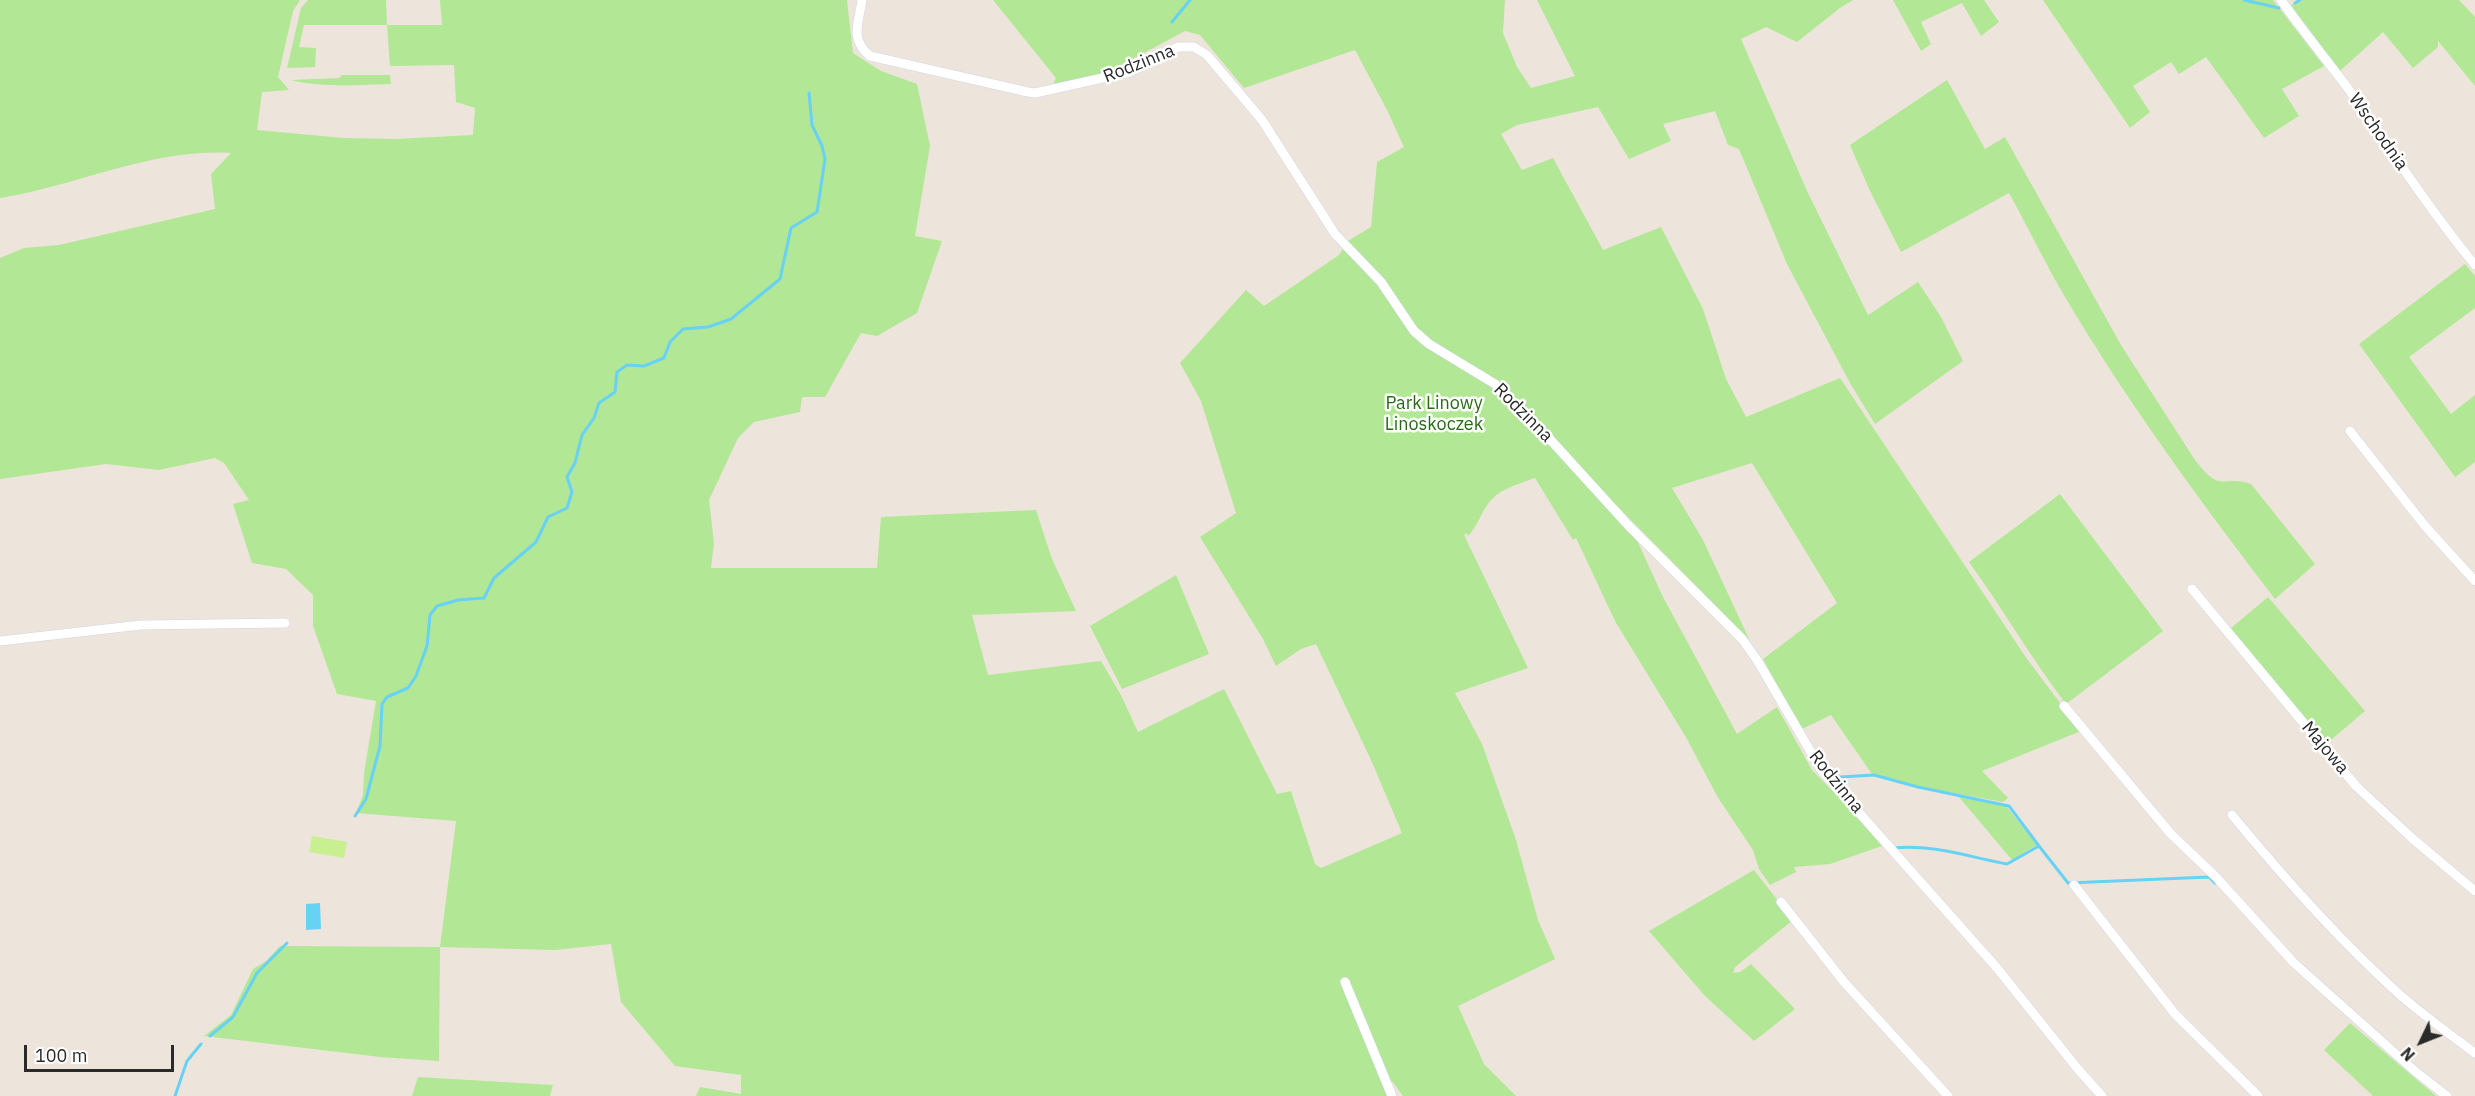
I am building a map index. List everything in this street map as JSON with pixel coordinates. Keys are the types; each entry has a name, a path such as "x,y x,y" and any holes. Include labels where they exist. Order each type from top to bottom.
{"street":[{"name":"Rodzinna","path":"862,0 857,37 859,44 870,56 1028,92 1035,93 1110,78 1130,72 1178,47 1194,47 1207,56 1262,120 1335,234 1381,282 1414,331 1429,344 1495,384 1540,428 1632,529 1742,639 1822,771 1997,968 2102,1096"},
{"name":"Wschodnia","path":"2281,0 2347,88 2383,143 2475,265"},
{"path":"2350,431 2425,526 2475,581"},
{"name":"Majowa","path":"2192,589 2356,786 2475,891"},
{"path":"0,641 141,625 285,623"},
{"path":"2064,706 2170,833 2216,877 2294,963 2416,1072 2447,1096"},
{"path":"2232,815 2289,883 2361,958 2400,995 2475,1053"},
{"path":"2074,885 2175,1014 2258,1096"},
{"path":"1781,902 1844,982 1948,1096"},
{"path":"1345,982 1392,1096"}],"green space":[{"name":"Park Linowy Linoskoczek","path":"0,0 300,0 293,11 278,77 289,90 262,92 257,130 343,138 396,139 473,135 475,108 456,102 454,65 390,66 387,25 442,25 440,0 847,0 853,53 881,71 917,84 930,146 915,236 942,241 917,313 877,336 861,333 825,397 802,397 800,412 754,422 738,438 709,500 714,543 711,568 877,568 881,517 1036,510 1052,559 1076,611 972,615 988,675 1101,661 1121,695 1138,732 1224,689 1277,794 1291,791 1315,864 1321,868 1402,833 1371,760 1316,644 1301,649 1276,666 1263,639 1200,537 1236,513 1201,401 1180,363 1246,290 1264,306 1339,255 1348,241 1371,227 1377,162 1404,147 1355,50 1244,88 1200,35 1185,31 1097,78 1053,85 1056,78 993,0 1505,0 1503,33 1517,67 1531,88 1575,76 1537,0 1853,0 1797,42 1766,27 1741,39 1807,191 1868,315 1918,282 1941,317 1963,361 1875,424 1850,383 1787,264 1739,149 1728,145 1715,111 1663,124 1671,141 1629,159 1598,107 1517,125 1501,134 1522,170 1553,158 1603,250 1661,227 1703,309 1726,379 1746,417 1840,378 2027,659 2081,731 1982,771 2008,798 2003,802 1915,786 1872,774 1831,715 1802,729 1763,659 1837,603 1752,463 1672,488 1703,540 1749,639 1613,502 1636,538 1662,595 1737,734 1777,707 1812,770 1885,845 1830,864 1794,867 1796,872 1770,885 1759,869 1753,850 1717,796 1687,739 1615,621 1576,538 1573,540 1535,478 1508,488 1496,496 1490,501 1471,533 1468,536 1467,533 1464,535 1528,668 1455,693 1482,744 1516,840 1538,920 1555,959 1458,1006 1484,1064 1516,1096 1403,1096 1392,1081 1385,1086 1388,1096 696,1096 700,1087 741,1094 741,1075 675,1066 621,1002 611,944 555,950 440,947 456,821 356,813 363,795 364,773 376,701 337,694 313,626 313,595 286,569 252,563 233,504 249,500 224,463 215,458 159,470 106,464 0,479 0,258 24,248 59,245 215,209 211,174 231,153 172,156 0,198"},
{"path":"308,0 386,0 387,25 304,25 299,47 316,48 315,67 287,68 301,8"},
{"path":"1893,0 1984,0 1999,22 1981,36 1962,3 1921,22 1931,44 1921,51"},
{"path":"2043,0 2273,0 2324,66 2282,89 2299,116 2264,138 2206,57 2179,74 2171,62 2133,86 2150,112 2130,128"},
{"path":"2300,0 2459,0 2475,17 2475,86 2438,41 2438,47 2413,68 2383,32 2340,71 2291,5"},
{"path":"342,75 390,75 391,84 328,85 291,80 339,78"},
{"path":"1947,80 1985,149 2005,137 2121,345 2195,460 2204,471 2217,480 2251,484 2315,564 2275,599 2192,488 2114,375 2050,271 2009,193 1901,252 1850,145"},
{"path":"2465,264 2475,276 2475,308 2409,357 2451,414 2475,395 2475,462 2455,477 2359,344"},
{"path":"2060,494 2163,631 2066,704 1969,562"},
{"path":"1176,575 1209,654 1122,689 1090,626"},
{"path":"2268,597 2365,711 2325,745 2230,629"},
{"path":"1959,797 2006,806 2037,845 2012,860"},
{"path":"312,836 347,842 344,858 309,852"},
{"path":"1754,870 1793,920 1735,967 1733,973 1740,972 1751,964 1795,1009 1754,1041 1705,996 1649,931"},
{"path":"280,946 440,947 439,1061 380,1057 204,1036 231,1015 253,969 266,961"},
{"path":"2350,1023 2436,1096 2373,1096 2324,1050"},
{"path":"418,1077 553,1085 550,1096 412,1096"}],"water":[{"path":"320,903 321,929 306,930 306,904"}],"waterway":[{"path":"1172,22 1190,0"},
{"path":"2244,0 2279,8"},
{"path":"2295,3 2300,0"},
{"path":"355,816 366,799 380,746 382,704 387,697 408,688 416,676 427,646 430,615 437,606 458,600 484,598 494,578 536,542 548,517 567,508 572,492 567,477 575,463 582,435 594,418 599,403 615,392 617,372 627,365 644,366 664,358 670,342 683,329 708,327 731,319 780,279 791,228 817,212 825,159 822,146 812,125 809,93"},
{"path":"1840,777 1874,775 1918,787 2009,806 2039,846"},
{"path":"1893,848 1937,849 2007,864 2039,846 2068,883 2209,877 2215,883"},
{"path":"210,1036 233,1017 257,973 287,943"},
{"path":"175,1096 187,1061 201,1044"}]}
